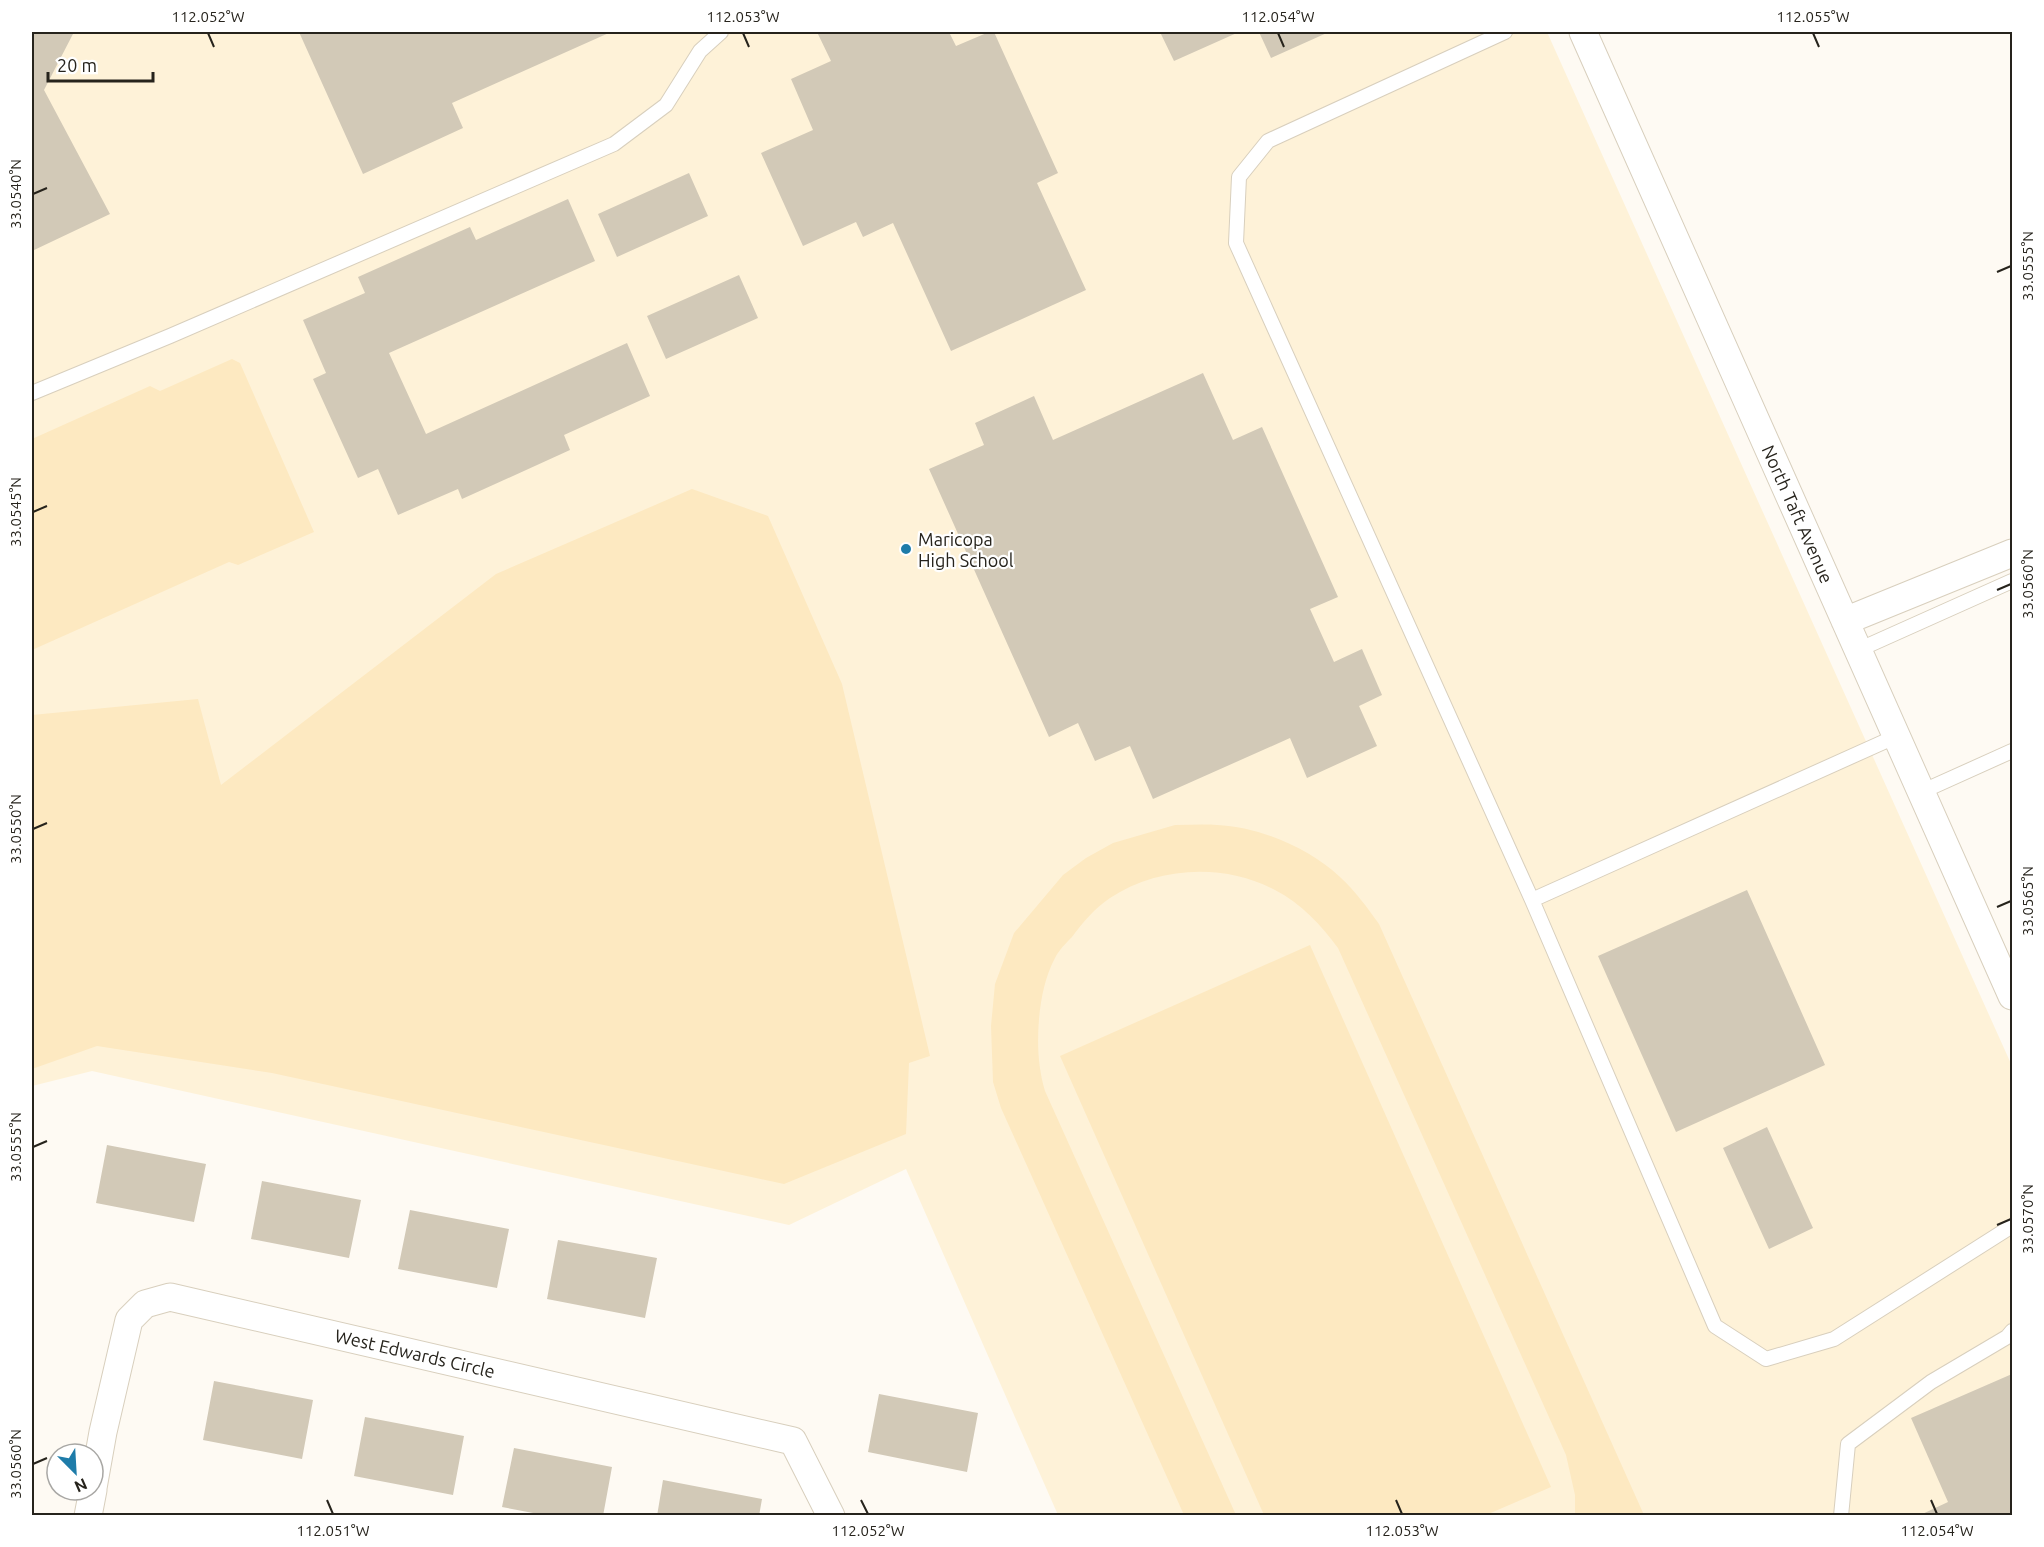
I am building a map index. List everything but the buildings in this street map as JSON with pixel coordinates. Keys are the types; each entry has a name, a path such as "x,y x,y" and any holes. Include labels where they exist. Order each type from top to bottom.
{"street":[{"name":"North Taft Avenue","path":"1583,32 2013,996"},
{"path":"1845,621 2013,553"},
{"name":"West Edwards Circle","path":"101,1442 129,1320 145,1304 170,1297 793,1441 831,1515"}],"lane":[{"path":"32,393 170,336 614,144 666,105 700,51 721,32"},
{"path":"1505,32 1268,141 1239,177 1236,243 1532,900 1715,1326 1766,1359 1834,1339 2013,1226"},
{"path":"1858,650 2013,581"},
{"path":"1532,900 1897,736"},
{"path":"1921,792 2013,751"},
{"path":"1841,1515 1848,1444 1931,1382 2007,1337 2013,1331"}],"shaded area":[{"name":"Maricopa High School","path":"32,32 1547,32 2012,1066 2012,1515 1058,1515 906,1169 789,1225 92,1071 32,1086"},
{"path":"232,359 240,363 314,532 238,565 229,562 32,650 32,439 150,386 160,391"},
{"path":"692,489 768,516 842,684 930,1056 909,1063 906,1134 784,1184 272,1073 97,1046 32,1069 32,715 198,699 221,785 496,574"},
{"path":"1175,825 1212,825 1250,830 1299,848 1340,877 1361,899 1379,924 1644,1515 1575,1515 1575,1495 1566,1455 1338,948 1310,916 1275,890 1235,875 1192,872 1149,879 1129,887 1110,898 1090,916 1061,949 1052,965 1042,995 1038,1037 1039,1064 1045,1091 1236,1515 1184,1515 1001,1108 993,1082 991,1026 995,984 1014,933 1063,875 1086,858 1113,843"},
{"path":"1310,945 1551,1487 1486,1515 1264,1515 1060,1056"}],"place":[{"name":"Maricopa High School","path":"906,549"}]}
